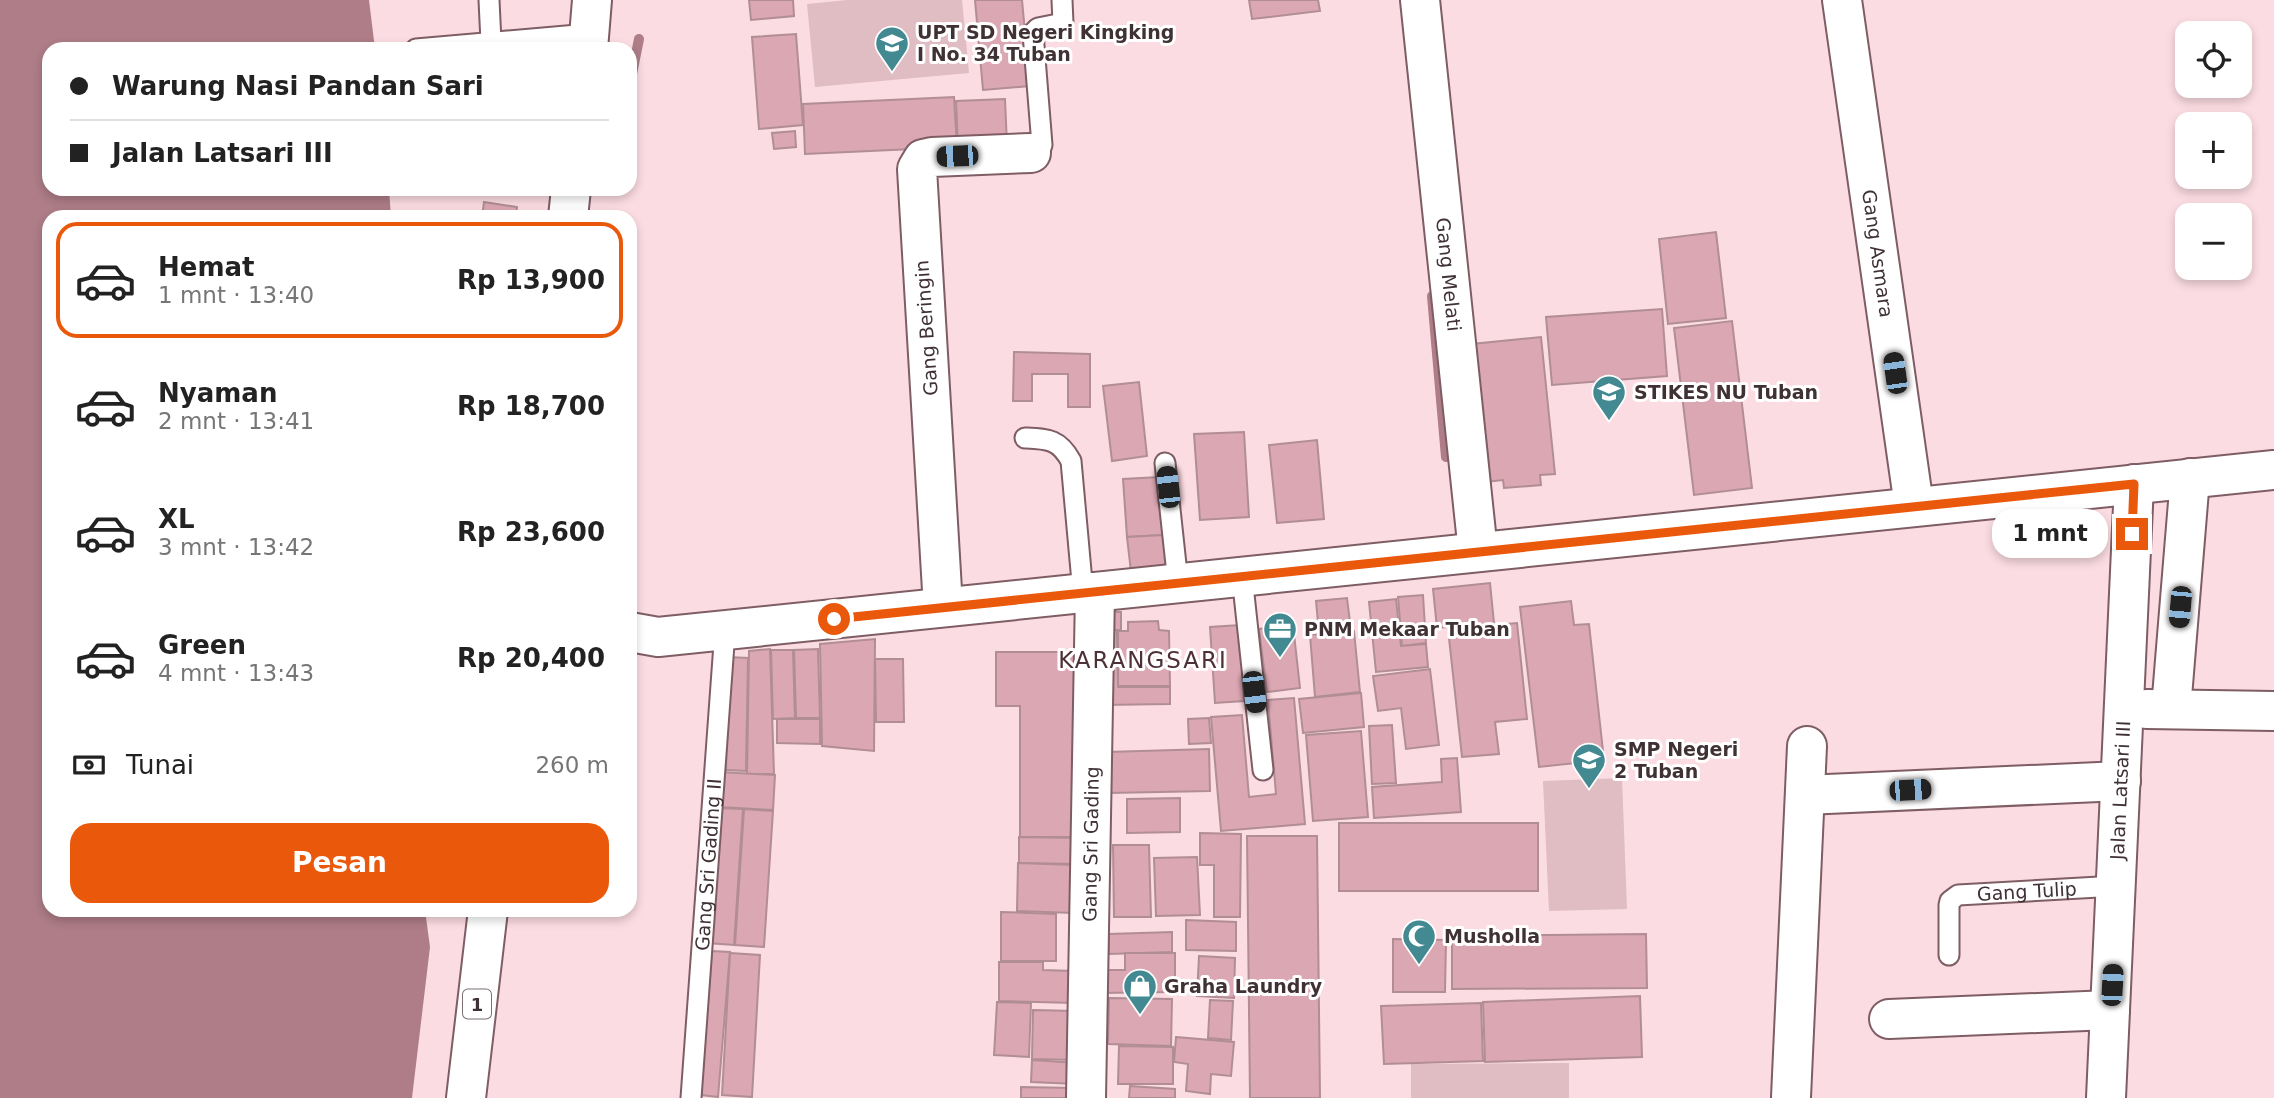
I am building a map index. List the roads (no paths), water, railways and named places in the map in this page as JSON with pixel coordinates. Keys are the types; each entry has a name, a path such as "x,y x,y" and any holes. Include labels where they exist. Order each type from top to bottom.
{"main road":[{"name":"Gang Melati","path":"1420,0 1478,552"},
{"name":"Gang Asmara","path":"1842,0 1914,506"},
{"name":"Gang Beringin","path":"943,607 917,169 923,159 932,156 1031,153"},
{"path":"639,638 2274,470"},
{"path":"2171,709 2190,478"},
{"name":"Jalan Latsari III","path":"2106,1098 2134,484"},
{"name":"Gang Sri Gading","path":"1086,1098 1089,592"},
{"path":"2124,709 2274,711"},
{"path":"1791,1097 1807,746"},
{"path":"1805,794 2121,781"},
{"name":"1","path":"466,1098 487,917"},
{"path":"1889,1019 2110,1010"}],"lane":[{"path":"489,0 491,42 589,31"},
{"path":"1031,153 1038,152 1042,145 1033,33 1038,28 1063,23 1062,0"},
{"path":"1025,438 1050,440 1065,451 1071,461 1089,592"},
{"path":"1165,463 1178,583"},
{"path":"1242,576 1263,770"},
{"name":"Gang Sri Gading II","path":"691,1098 725,630"},
{"name":"Gang Tulip","path":"1949,955 1949,905 1958,895 2117,886"}],"waterway":[{"path":"637,49 639,39"},
{"path":"1432,296 1446,457"}],"place":[{"name":"UPT SD Negeri Kingking I No. 34 Tuban","path":"892,73"},
{"name":"STIKES NU Tuban","path":"1609,422"},
{"name":"PNM Mekaar Tuban","path":"1280,659"},
{"name":"SMP Negeri 2 Tuban","path":"1589,790"},
{"name":"Musholla","path":"1419,966"},
{"name":"Graha Laundry","path":"1140,1016"}],"district":[{"name":"KARANGSARI","path":"1143,660"}]}
